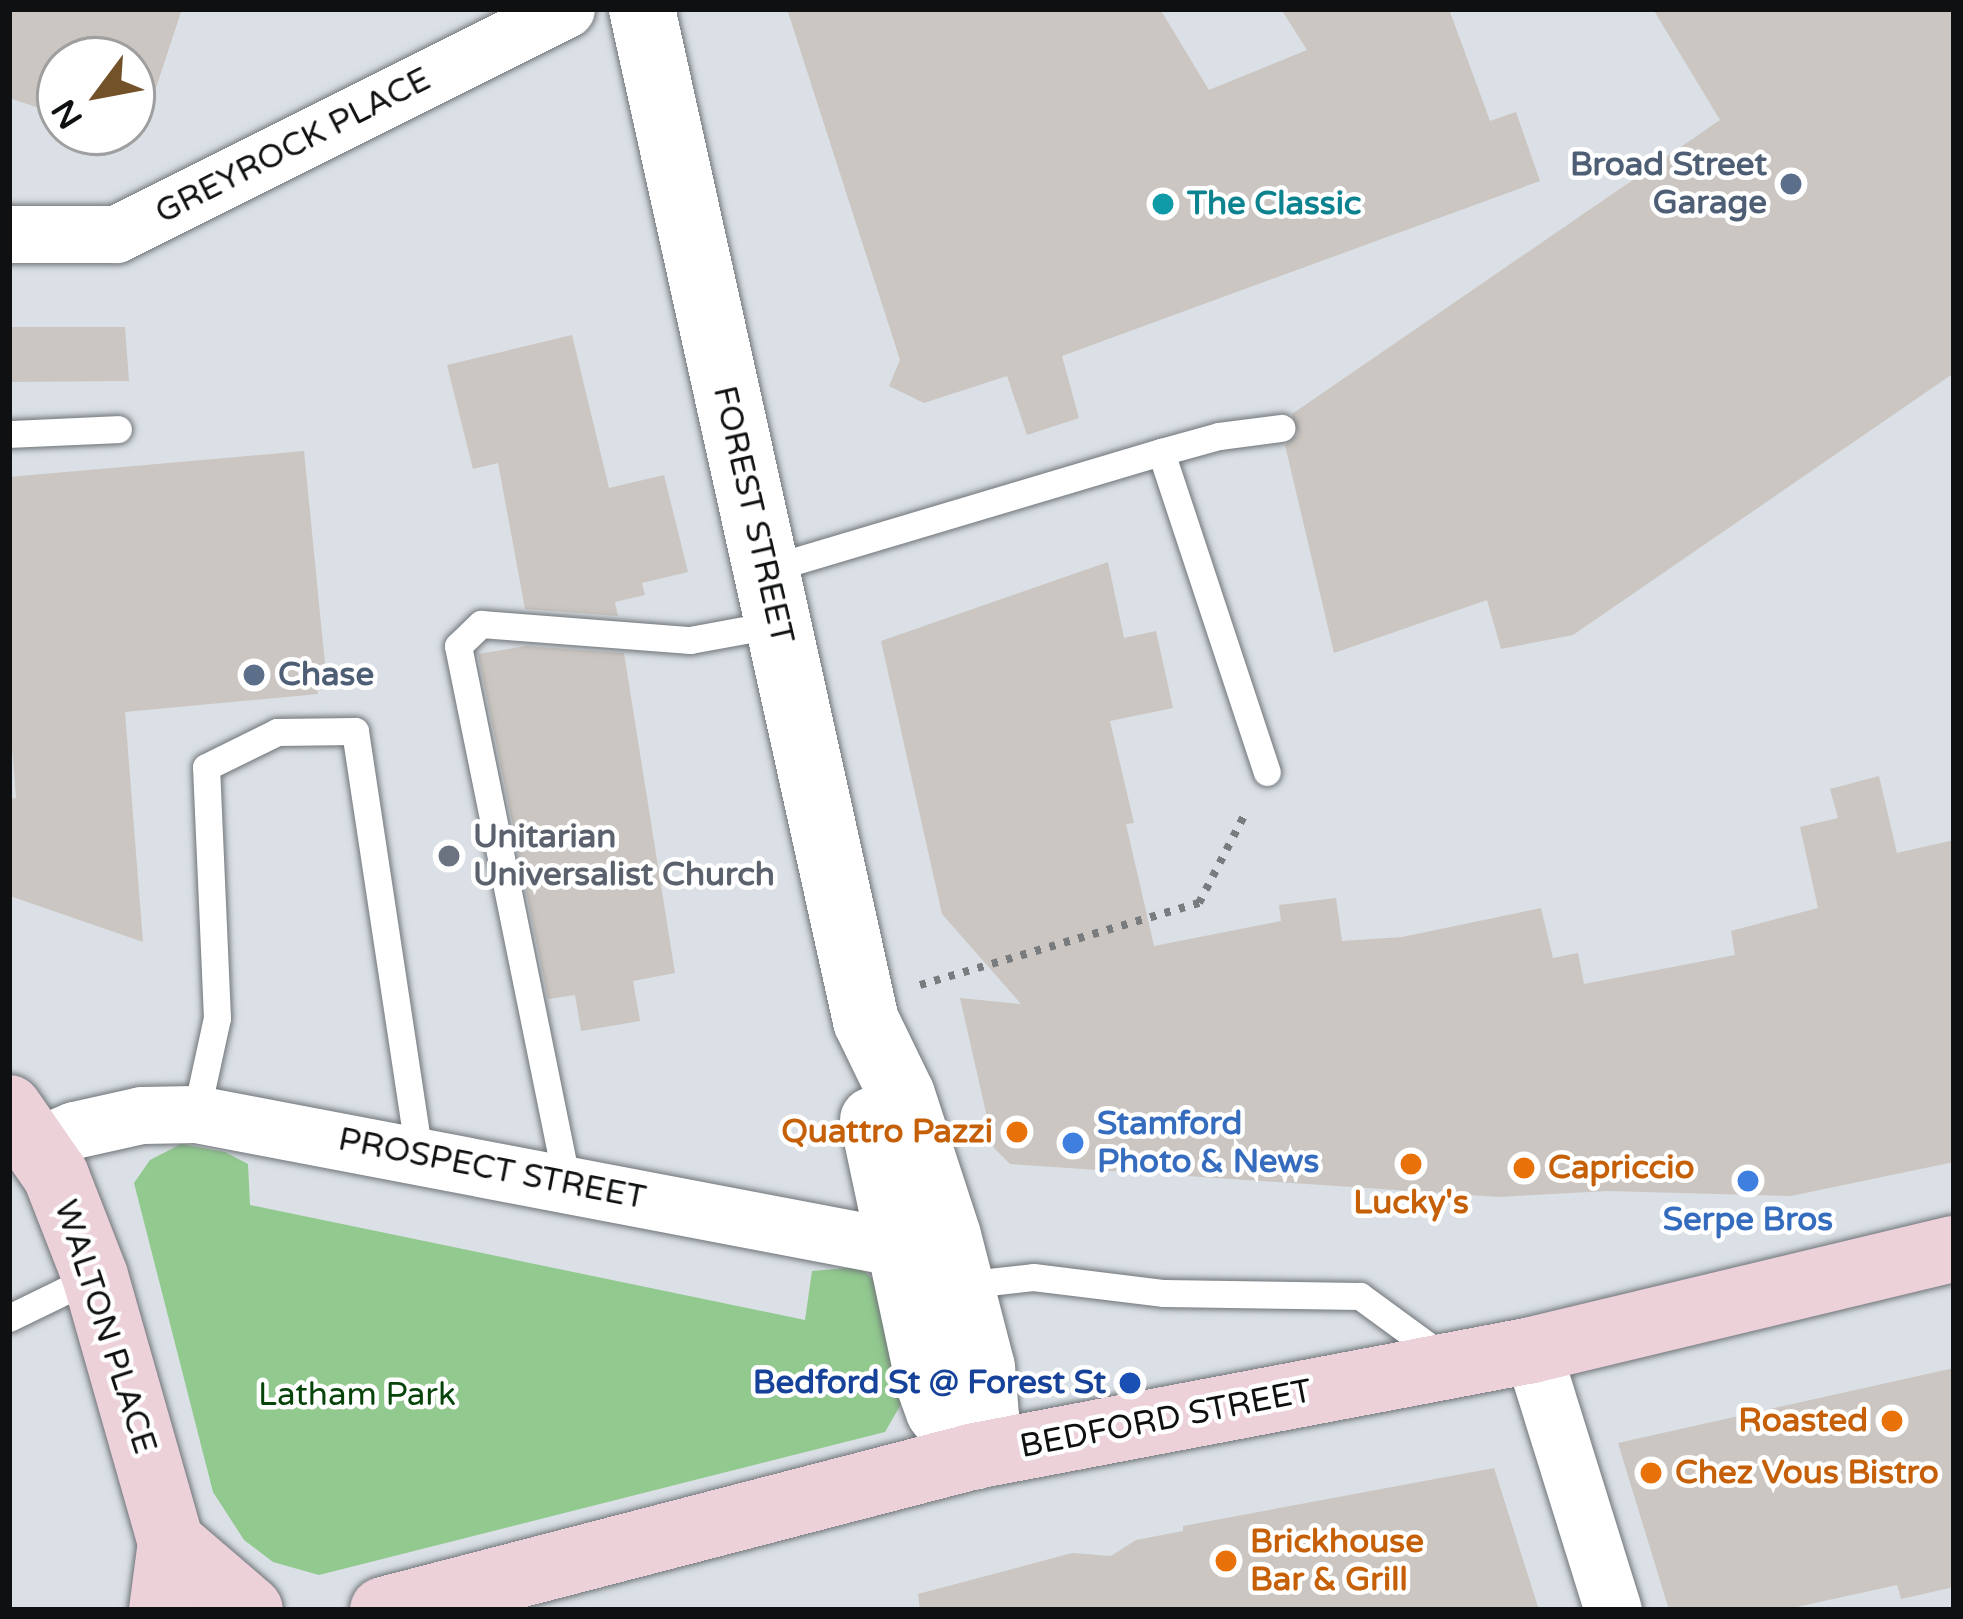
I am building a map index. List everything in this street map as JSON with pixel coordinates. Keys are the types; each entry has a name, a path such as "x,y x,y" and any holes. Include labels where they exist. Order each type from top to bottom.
{"main road":[{"name":"WALTON PLACE","path":"23,1125 79,1228 95,1276 171,1542 162,1610"},
{"name":"BEDFORD STREET","path":"383,1610 975,1456 1532,1351 1954,1249"},
{"path":"171,1542 250,1610"}],"street":[{"name":"GREYROCK PLACE","path":"9,234 116,234 566,9"},
{"name":"FOREST STREET","path":"642,9 863,1012 864,1075 936,1256 937,1406 975,1456"},
{"name":"PROSPECT STREET","path":"23,1125 74,1130 141,1115 196,1114 936,1256"},
{"path":"1532,1351 1613,1610"}],"lane":[{"path":"567,1183 458,646 481,624 690,640 771,598 1161,452 1220,436 1282,428"},
{"path":"9,434 118,429"},
{"path":"1161,452 1267,772"},
{"path":"196,1114 218,1018 206,767 277,732 355,731 418,1155"},
{"path":"936,1256 1033,1277 1164,1294 1360,1296 1455,1364"},
{"path":"13,1312 95,1276"}],"path":[{"path":"863,1012 1199,903 1267,772"}],"green space":[{"name":"Latham Park","path":"181,1144 225,1152 248,1164 250,1205 805,1320 812,1271 859,1267 888,1292 908,1392 885,1432 319,1575 273,1562 244,1540 213,1492 134,1183 150,1160"}],"building":[{"path":"9,9 182,9 156,88 156,36 36,36 36,107 9,98"},
{"name":"The Classic","path":"787,9 1160,9 1209,90 1307,50 1281,9 1449,9 1490,121 1516,112 1540,181 1062,356 1079,418 1027,435 1007,376 924,403 889,386 900,360"},
{"name":"Broad Street Garage","path":"1653,9 1954,9 1954,373 1573,635 1501,649 1487,600 1334,653 1285,445 1298,434 1292,414 1720,120"},
{"path":"9,327 125,327 129,381 9,382"},
{"path":"572,335 609,488 664,475 688,572 642,583 645,595 615,602 618,616 525,609 498,463 473,469 447,365"},
{"path":"304,451 325,664 315,666 318,694 125,712 143,942 10,896 9,799 16,798 9,709 9,477"},
{"path":"1108,562 1124,638 1156,631 1173,708 1110,721 1134,823 1126,824 1154,946 1281,921 1279,905 1336,898 1342,941 1402,937 1541,908 1553,958 1578,953 1584,984 1735,955 1731,931 1818,908 1800,827 1838,818 1830,789 1879,776 1897,853 1954,840 1954,1162 1791,1196 1608,1191 1499,1197 1010,1164 994,1148 960,998 1021,1004 942,914 881,641"},
{"path":"526,646 624,653 675,973 633,981 640,1021 581,1031 575,995 548,999 478,654"},
{"path":"1954,1368 1954,1587 1901,1599 1897,1585 1783,1610 1669,1610 1618,1443"},
{"path":"1494,1468 1539,1610 920,1610 918,1594 1072,1553 1111,1556 1136,1540 1183,1531 1183,1526"}],"place":[{"name":"Broad Street Garage","path":"1791,184"},
{"name":"The Classic","path":"1163,204"},
{"name":"Chase","path":"254,675"},
{"name":"Unitarian Universalist Church","path":"449,856"},
{"name":"Quattro Pazzi","path":"1017,1132"},
{"name":"Stamford Photo & News","path":"1073,1143"},
{"name":"Lucky's","path":"1411,1164"},
{"name":"Capriccio","path":"1524,1168"},
{"name":"Serpe Bros","path":"1748,1181"},
{"name":"Bedford St @ Forest St","path":"1130,1383"},
{"name":"Roasted","path":"1892,1421"},
{"name":"Chez Vous Bistro","path":"1651,1473"},
{"name":"Brickhouse Bar & Grill","path":"1226,1561"}]}
